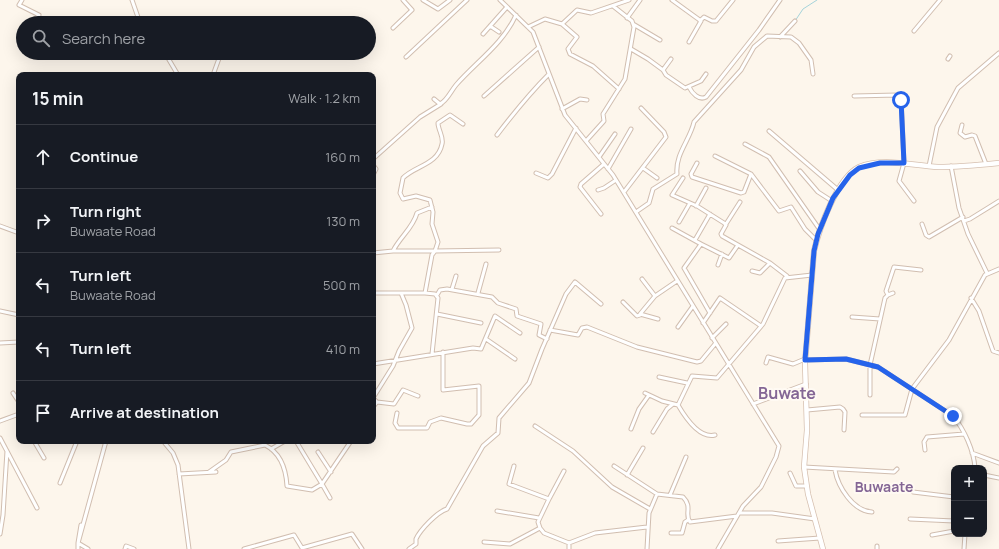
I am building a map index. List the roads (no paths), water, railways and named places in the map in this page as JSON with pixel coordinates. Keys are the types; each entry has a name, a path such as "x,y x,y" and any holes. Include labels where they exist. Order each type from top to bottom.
{"street":[{"path":"22,0 19,5 38,15 37,16"},
{"path":"132,0 138,16"},
{"path":"393,28 412,10 403,0"},
{"path":"423,0 438,9 450,0"},
{"path":"406,56 467,0"},
{"path":"500,0 533,32 562,110 599,156 624,192 715,344 777,443 779,451 761,487 738,514 718,549"},
{"path":"562,24 577,10 591,13 629,0"},
{"path":"627,18 640,0"},
{"path":"700,20 704,17 712,21 716,21 733,0"},
{"path":"690,87 691,92 698,97 703,99 706,97 759,30 780,0"},
{"path":"914,31 940,0"},
{"path":"674,1 700,20"},
{"path":"613,6 633,24 660,40"},
{"path":"483,34 507,7"},
{"path":"376,156 420,117 441,104 456,85 509,30 516,15"},
{"path":"528,27 545,19 562,24 577,37 568,49 570,54 595,68 619,89"},
{"path":"689,42 701,23 700,20"},
{"path":"780,36 795,21"},
{"path":"586,141 604,121 603,114 625,79 633,24"},
{"path":"490,26 499,32"},
{"path":"636,212 649,203 653,189 677,174 678,159 692,132 694,122 741,70 754,47 767,36 791,37 803,47 811,60 813,74"},
{"path":"484,96 539,46"},
{"path":"630,49 648,59 681,86 690,87 701,81 706,74"},
{"path":"929,166 937,127 953,94 999,53"},
{"path":"663,70 671,59"},
{"path":"169,60 176,72"},
{"path":"214,72 218,60"},
{"path":"497,135 516,113 529,93 549,74"},
{"path":"854,96 900,96 904,163 898,181 914,201"},
{"path":"434,99 441,104"},
{"path":"562,110 580,99 588,100"},
{"path":"624,192 666,135 641,108"},
{"path":"425,293 432,255 438,242 432,224 432,207 428,199 416,196 403,199 400,193 403,178 428,163 442,145 442,138 438,123 450,115 463,124"},
{"path":"962,125 960,133 964,136 975,136 986,164"},
{"path":"536,173 548,178 552,174 576,128"},
{"path":"608,169 631,129"},
{"path":"769,131 838,190"},
{"path":"599,156 615,134"},
{"path":"745,144 769,157 820,230"},
{"path":"715,156 752,174 779,211 791,207 805,229 816,240"},
{"path":"697,163 691,174 692,177 741,193 744,192 752,174"},
{"path":"823,549 806,486 804,467 807,430 805,359 816,240 832,201 838,190 850,175 859,168 880,163 951,166 999,163"},
{"path":"601,214 580,187 581,184 604,164"},
{"path":"951,166 957,198 963,219 987,273"},
{"path":"643,168 658,178"},
{"path":"800,171 818,192 832,201"},
{"path":"683,178 672,195 696,206 726,224"},
{"path":"598,190 616,180"},
{"path":"696,206 706,188"},
{"path":"922,224 926,235 929,237 963,219 972,218 999,201"},
{"path":"740,202 726,224 721,234 722,236 770,263 787,276 812,275"},
{"path":"679,222 690,203"},
{"path":"393,251 397,242 410,228 417,213 432,207"},
{"path":"694,240 710,214"},
{"path":"0,226 16,231"},
{"path":"672,228 730,257 738,244"},
{"path":"702,244 684,270 710,313"},
{"path":"376,253 435,250 499,250"},
{"path":"718,265 722,254"},
{"path":"752,270 759,273 770,263"},
{"path":"478,293 486,264"},
{"path":"870,395 870,365 880,319 888,294 886,291 894,267 921,270"},
{"path":"862,415 905,414 912,389 949,340 971,298 987,273 999,269"},
{"path":"452,289 456,276"},
{"path":"678,405 681,403 687,383 693,376 716,379 729,365 769,314 784,279 787,276"},
{"path":"642,279 655,296"},
{"path":"640,315 655,296 677,281"},
{"path":"409,549 416,544 416,539 426,528 426,524 440,511 447,509 483,446 498,433 499,418 529,384 546,339 573,283 575,282 601,304"},
{"path":"437,295 443,289 452,289 492,297 498,303 516,309 517,316 541,324 539,335 546,339"},
{"path":"376,293 425,293 437,295"},
{"path":"376,392 396,359 412,326 401,293"},
{"path":"888,294 893,293"},
{"path":"432,354 437,314 437,295"},
{"path":"703,324 720,298 761,326"},
{"path":"971,298 978,311 993,352 999,353"},
{"path":"624,302 637,316 640,315 658,319"},
{"path":"678,327 693,306"},
{"path":"0,311 16,314"},
{"path":"437,314 482,323"},
{"path":"376,363 443,352 473,348 480,349 483,347 495,316 520,333"},
{"path":"852,317 880,319"},
{"path":"712,338 726,324"},
{"path":"550,330 578,335 582,328 587,327 637,347 697,362 701,361 715,344"},
{"path":"486,339 515,359"},
{"path":"0,343 16,342"},
{"path":"397,413 396,425 398,428 402,429 427,428 430,422 441,418 467,424 471,424 475,421 480,412 479,386 443,390 443,352"},
{"path":"766,363 768,357 793,364 805,359 846,359 883,369 953,416 964,434 972,453 974,465"},
{"path":"659,377 687,383"},
{"path":"753,404 806,384"},
{"path":"377,402 395,404 403,390 418,396"},
{"path":"13,393 16,398"},
{"path":"645,393 678,405 685,417 696,428 707,435 715,435"},
{"path":"631,429 639,409 649,395"},
{"path":"653,432 667,409 673,404"},
{"path":"807,410 842,408 846,412 844,430"},
{"path":"0,422 16,415"},
{"path":"535,426 573,451 612,487 650,510"},
{"path":"925,450 924,442 927,437 964,434"},
{"path":"0,438 37,508"},
{"path":"36,444 44,458"},
{"path":"60,483 76,444"},
{"path":"78,543 106,444"},
{"path":"165,444 176,458 189,549"},
{"path":"209,472 226,460 231,452 251,449 263,444 271,449 283,464 286,472 287,486 311,490 322,484 349,444"},
{"path":"271,449 280,444"},
{"path":"298,444 330,498"},
{"path":"627,475 642,448"},
{"path":"0,534 3,515 7,451"},
{"path":"318,452 331,472"},
{"path":"972,453 999,463"},
{"path":"670,495 686,457"},
{"path":"514,466 508,484 549,499"},
{"path":"614,466 657,494 680,496 687,501 689,505 688,520 685,522 682,533 671,533"},
{"path":"804,467 835,470 894,472 898,469"},
{"path":"835,470 838,483 858,508 863,511 872,512"},
{"path":"564,471 539,518 540,528 544,534 569,542 595,533 647,527"},
{"path":"179,474 216,472"},
{"path":"790,473 796,486 806,486"},
{"path":"987,476 999,478"},
{"path":"914,492 951,497"},
{"path":"647,549 647,527 650,510 657,494"},
{"path":"497,511 539,518"},
{"path":"688,520 692,523 738,514 772,513 815,519"},
{"path":"910,519 951,521"},
{"path":"78,549 82,524"},
{"path":"484,542 510,544 540,528"},
{"path":"932,535 951,532"},
{"path":"244,549 294,535 302,548 352,534 360,548"},
{"path":"964,549 965,537"},
{"path":"778,542 820,538"},
{"path":"569,542 569,549"},
{"path":"78,543 88,549"},
{"path":"125,549 126,546 138,549"}],"waterway":[{"path":"795,21 803,9 817,0"}],"district":[{"name":"Buwate","path":"787,393"},
{"name":"Buwaate","path":"884,487"}]}
